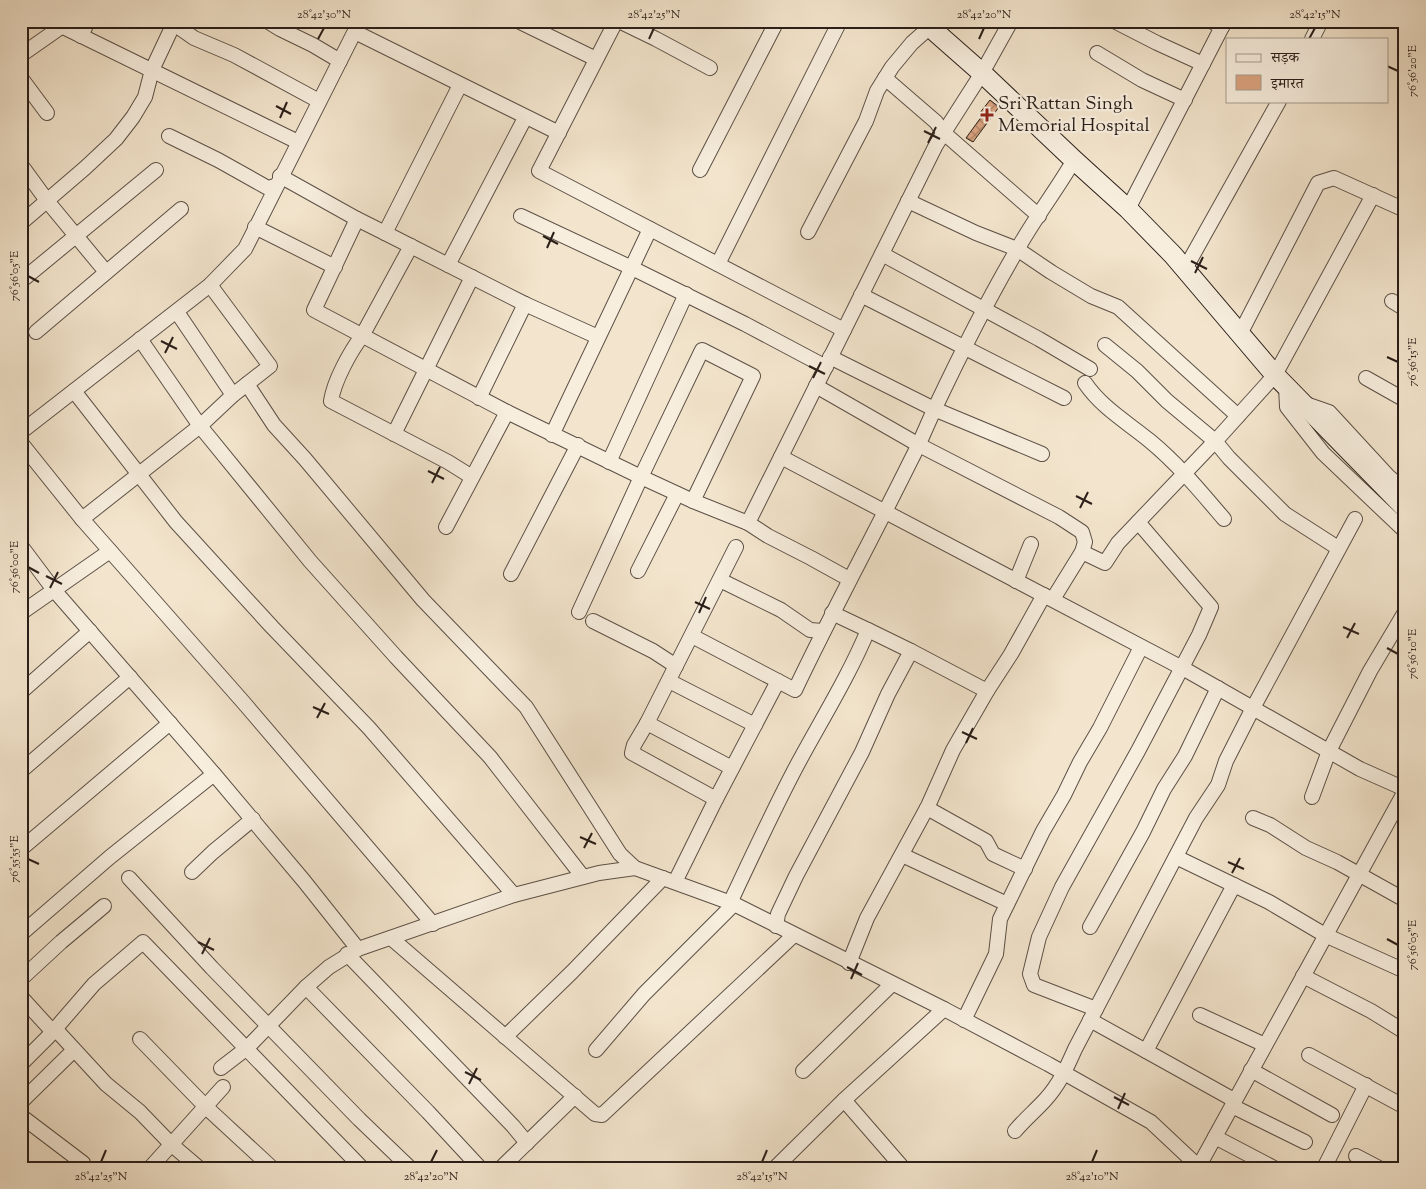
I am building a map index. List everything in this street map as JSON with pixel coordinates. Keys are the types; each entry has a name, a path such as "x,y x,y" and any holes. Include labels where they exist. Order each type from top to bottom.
{"main road":[{"path":"933,26 1074,160 1128,208 1185,269 1281,380 1405,508"}],"street":[{"path":"81,36 88,21"},
{"path":"267,21 280,30 313,45 340,61"},
{"path":"518,21 596,59"},
{"path":"710,68 656,39 617,21 539,171 844,330"},
{"path":"700,170 778,21"},
{"path":"718,264 840,21"},
{"path":"748,523 936,145 982,73 1011,21"},
{"path":"1114,21 1203,64"},
{"path":"1312,38 1321,21"},
{"path":"21,223 48,202 116,139 133,117 145,97 152,70 175,23 194,38 234,55 319,102"},
{"path":"1128,208 1203,64 1220,23"},
{"path":"21,55 56,24 298,142"},
{"path":"808,232 866,121 877,91 912,43 933,26"},
{"path":"21,432 210,285 244,249 358,27 460,85 559,133"},
{"path":"1097,53 1142,80 1185,100"},
{"path":"21,78 47,113"},
{"path":"885,78 936,122 944,133 1039,216"},
{"path":"385,233 460,85"},
{"path":"1185,269 1278,102"},
{"path":"448,265 525,118"},
{"path":"169,136 218,160 268,188 278,181"},
{"path":"692,636 795,690 832,613 886,512 934,409 984,310 1017,248 1059,186 1074,160"},
{"path":"21,164 48,202 106,272"},
{"path":"21,281 156,170"},
{"path":"1240,334 1318,183 1334,178 1405,210"},
{"path":"278,181 525,304 598,337"},
{"path":"1082,552 1105,563 1118,543 1238,416 1281,380 1373,195"},
{"path":"908,201 976,233 1017,248 1051,272 1091,296 1118,307 1238,416"},
{"path":"36,332 181,209"},
{"path":"521,216 828,362 1042,454"},
{"path":"357,219 314,310 552,435 677,494 748,523 768,536 850,579"},
{"path":"255,227 335,267"},
{"path":"552,435 650,229"},
{"path":"411,246 332,391 331,401 448,462 472,477"},
{"path":"882,254 984,310 1088,376 1092,393 1185,473 1224,519"},
{"path":"394,434 472,277"},
{"path":"82,519 200,426 233,395 270,366 210,285"},
{"path":"609,462 686,294"},
{"path":"862,295 1064,398"},
{"path":"1392,301 1405,309"},
{"path":"479,398 525,304"},
{"path":"177,312 233,395"},
{"path":"140,339 200,426 310,561 396,657 490,757 583,877"},
{"path":"1105,345 1215,441 1229,458 1286,514 1338,548"},
{"path":"579,612 702,350 753,376 693,501"},
{"path":"1366,378 1405,400"},
{"path":"1281,380 1287,407 1323,453 1405,531"},
{"path":"247,384 274,424 422,600 526,707 620,854 636,868 732,904 964,1020 1065,1073 1151,1122 1199,1167 1358,875 1399,813 1405,790 1360,769 1181,668 781,457"},
{"path":"816,386 918,445 1059,517 1082,532 1085,542 1082,552 1048,597 987,691 953,750 927,808 867,918 849,963"},
{"path":"74,391 176,522 272,627 369,728 514,895"},
{"path":"1302,402 1329,412 1388,476 1405,491"},
{"path":"446,527 507,412"},
{"path":"21,443 82,519 250,710 433,924"},
{"path":"511,574 578,446"},
{"path":"638,571 677,494"},
{"path":"1015,1131 1046,1099 1065,1073 1075,1049 1196,818 1218,784 1226,761 1253,708 1355,519"},
{"path":"1138,522 1212,607 1200,635 1138,751 1062,886 1039,937 1030,974 1034,985 1093,1014 1146,1051 1233,1103 1305,1142"},
{"path":"1016,581 1031,544"},
{"path":"21,546 54,590 253,819 353,951 527,1143"},
{"path":"716,799 632,753 634,745 692,636 736,547"},
{"path":"24,607 54,590 110,550"},
{"path":"720,580 781,610 810,630 823,631"},
{"path":"1312,797 1328,751 1370,671 1405,612"},
{"path":"832,613 911,651 987,691"},
{"path":"593,621 653,651 676,666"},
{"path":"596,1050 644,994 732,904 748,864 796,768 837,694 868,630"},
{"path":"21,692 90,631"},
{"path":"964,1020 996,954 1000,919 1007,904 1043,831 1100,728 1141,647"},
{"path":"776,926 778,914 796,876 862,752 888,694 911,651"},
{"path":"21,771 130,677"},
{"path":"668,681 755,725"},
{"path":"505,1037 669,880 716,799 778,681"},
{"path":"1090,927 1139,840 1164,789 1185,756 1218,688"},
{"path":"21,849 170,723"},
{"path":"647,723 732,768"},
{"path":"21,934 110,857 214,774"},
{"path":"927,808 986,841 993,854 1025,869"},
{"path":"1253,818 1270,825 1306,848 1336,862 1405,900"},
{"path":"192,872 253,819"},
{"path":"902,855 1007,904"},
{"path":"1176,857 1269,902 1325,935 1405,971"},
{"path":"221,1068 247,1048 328,967 353,951 514,895 599,872 636,868"},
{"path":"129,878 212,968 359,1119 410,1168"},
{"path":"1146,1051 1234,885"},
{"path":"21,978 104,906"},
{"path":"391,938 595,1114 602,1115 794,935"},
{"path":"21,1064 53,1032 94,984 143,942 362,1168"},
{"path":"1303,976 1371,1011 1405,1032"},
{"path":"802,1071 892,984"},
{"path":"306,988 428,1112 480,1168"},
{"path":"21,997 53,1032 59,1033 106,1084 140,1112 172,1145 199,1168"},
{"path":"776,1168 844,1100 944,1010"},
{"path":"1200,1015 1265,1045"},
{"path":"140,1038 206,1107 272,1168"},
{"path":"21,1102 74,1050"},
{"path":"1309,1054 1405,1107"},
{"path":"1251,1070 1332,1115"},
{"path":"1324,1168 1366,1085"},
{"path":"150,1168 223,1088"},
{"path":"501,1168 575,1096"},
{"path":"844,1100 903,1168"},
{"path":"21,1116 83,1164 80,1168"},
{"path":"1215,1136 1274,1168"},
{"path":"1356,1156 1379,1168"}],"building":[{"path":"990,100 999,107 973,142 966,138 982,116 979,114"}],"place":[{"name":"Sri Rattan Singh Memorial Hospital","path":"987,115"}]}
